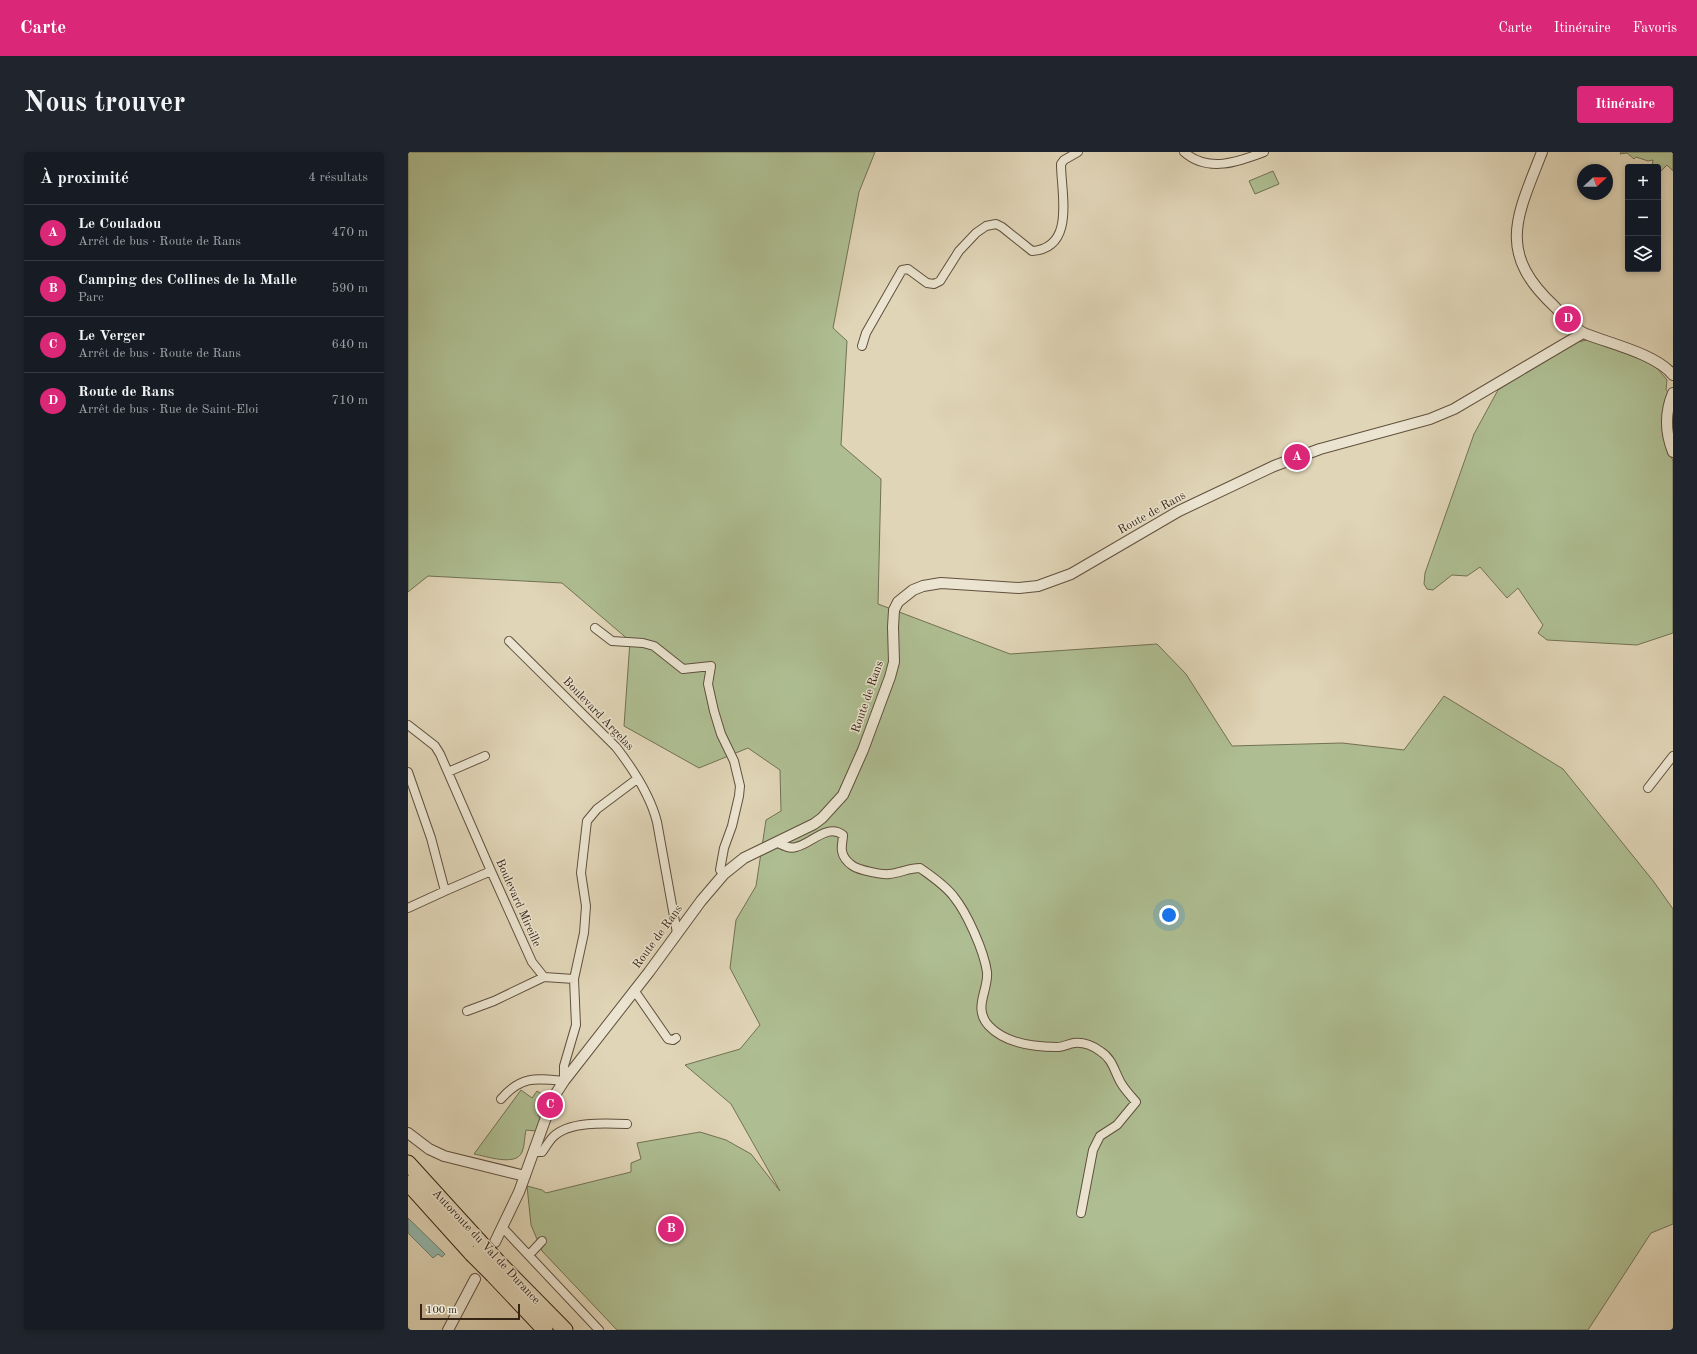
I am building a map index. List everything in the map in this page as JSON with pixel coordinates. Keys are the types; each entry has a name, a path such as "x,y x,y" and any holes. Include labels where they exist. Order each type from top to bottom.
{"highway":[{"name":"Autoroute du Val de Durance","path":"408,1163 545,1330"},
{"name":"Autoroute du Val de Durance","path":"408,1184 476,1247"},
{"name":"Autoroute du Val de Durance","path":"496,1269 565,1330"},
{"path":"496,1269 539,1330"}],"street":[{"path":"862,346 866,333 902,270 908,269 928,283 934,284 940,281 959,251 976,233 986,226 996,224 1002,227 1032,251 1044,250 1054,243 1063,218 1064,201 1061,164 1064,160 1078,152"},
{"path":"1184,152 1189,157 1197,161 1216,165 1228,164 1264,152"},
{"path":"1542,152 1522,203 1515,234 1516,247 1523,267 1529,278 1547,299 1583,333 1650,358 1661,364 1673,375"},
{"name":"Route de Rans","path":"494,1242 525,1176 549,1108 564,1081 701,901 724,874 744,858 778,843 814,824 822,818 843,795 863,750 890,677 894,662 894,610 898,602 913,590 923,586 941,583 1019,588 1038,586 1071,574 1179,511 1274,466 1320,449 1430,419 1454,409 1583,333"},
{"path":"1673,393 1666,424 1669,441 1673,452"},
{"path":"595,628 612,641 643,643 654,646 683,669 711,666 708,684 714,711 721,734 734,761 740,786 740,796 724,848 720,870 724,874"},
{"name":"Boulevard Argelas","path":"509,641 616,747 627,761 653,807 677,933"},
{"name":"Boulevard Mireille","path":"408,725 435,746 448,772 532,962 544,977"},
{"path":"448,772 486,756"},
{"path":"1648,788 1673,756"},
{"path":"408,772 431,838 445,891"},
{"path":"501,1099 514,1086 527,1081 545,1079 564,1081 564,1066 576,1025 574,979 584,933 586,906 581,873 587,821 597,809 637,779"},
{"path":"778,843 788,848 797,847 825,833 832,831 839,832 843,835 843,854 846,860 853,866 888,874 898,873 910,868 920,868 954,896 980,946 987,971 987,983 982,994 980,1006 988,1026 1003,1037 1036,1046 1058,1047 1075,1043 1090,1045 1102,1052 1110,1060 1122,1084 1136,1102 1117,1125 1100,1136 1093,1150 1081,1213"},
{"path":"408,908 491,871"},
{"path":"468,1011 494,1001 544,977 574,979"},
{"path":"634,990 668,1039 673,1040 676,1038"},
{"path":"534,1152 542,1152 553,1137 566,1128 605,1123 627,1124"},
{"path":"408,1133 429,1149 444,1156 525,1176"},
{"path":"502,1227 599,1330"},
{"path":"529,1255 542,1241"},
{"path":"448,1330 475,1279"}],"green space":[{"path":"408,152 875,152 859,192 833,328 847,341 841,445 881,479 878,604 1010,654 1157,644 1186,674 1232,746 1342,743 1404,750 1444,696 1563,769 1654,882 1673,909 1673,1224 1651,1233 1588,1330 617,1330 542,1251 531,1225 527,1186 542,1190 546,1193 631,1172 631,1163 641,1159 637,1143 700,1132 726,1140 751,1154 780,1191 731,1104 685,1065 740,1049 760,1025 730,968 736,920 756,886 766,820 781,811 780,770 748,748 699,768 624,726 630,641 562,583 428,576 408,592"},
{"path":"1621,152 1673,152 1673,171 1667,165 1661,171 1661,164 1652,164 1653,160 1648,161 1636,157 1634,159 1627,153 1620,154"},
{"path":"1273,171 1279,184 1255,194 1249,181"},
{"path":"1587,340 1596,341 1648,360 1647,362 1658,369 1667,380 1666,390 1668,392 1663,412 1667,446 1673,461 1673,633 1637,645 1547,640 1538,633 1543,625 1518,588 1507,598 1480,567 1467,576 1452,575 1433,590 1427,589 1424,584 1425,573 1474,434 1498,390 1577,342"},
{"path":"521,1090 532,1098 537,1091 545,1096 540,1103 538,1116 542,1117 536,1131 526,1130 522,1152 514,1159 507,1160 474,1154"}],"water":[{"path":"408,1218 445,1254 442,1257 438,1254 433,1258 408,1233"}],"place":[{"name":"Route de Rans","path":"1568,319"},
{"name":"Le Couladou","path":"1297,457"},
{"name":"Le Verger","path":"550,1105"},
{"name":"Camping des Collines de la Malle","path":"671,1229"}]}
